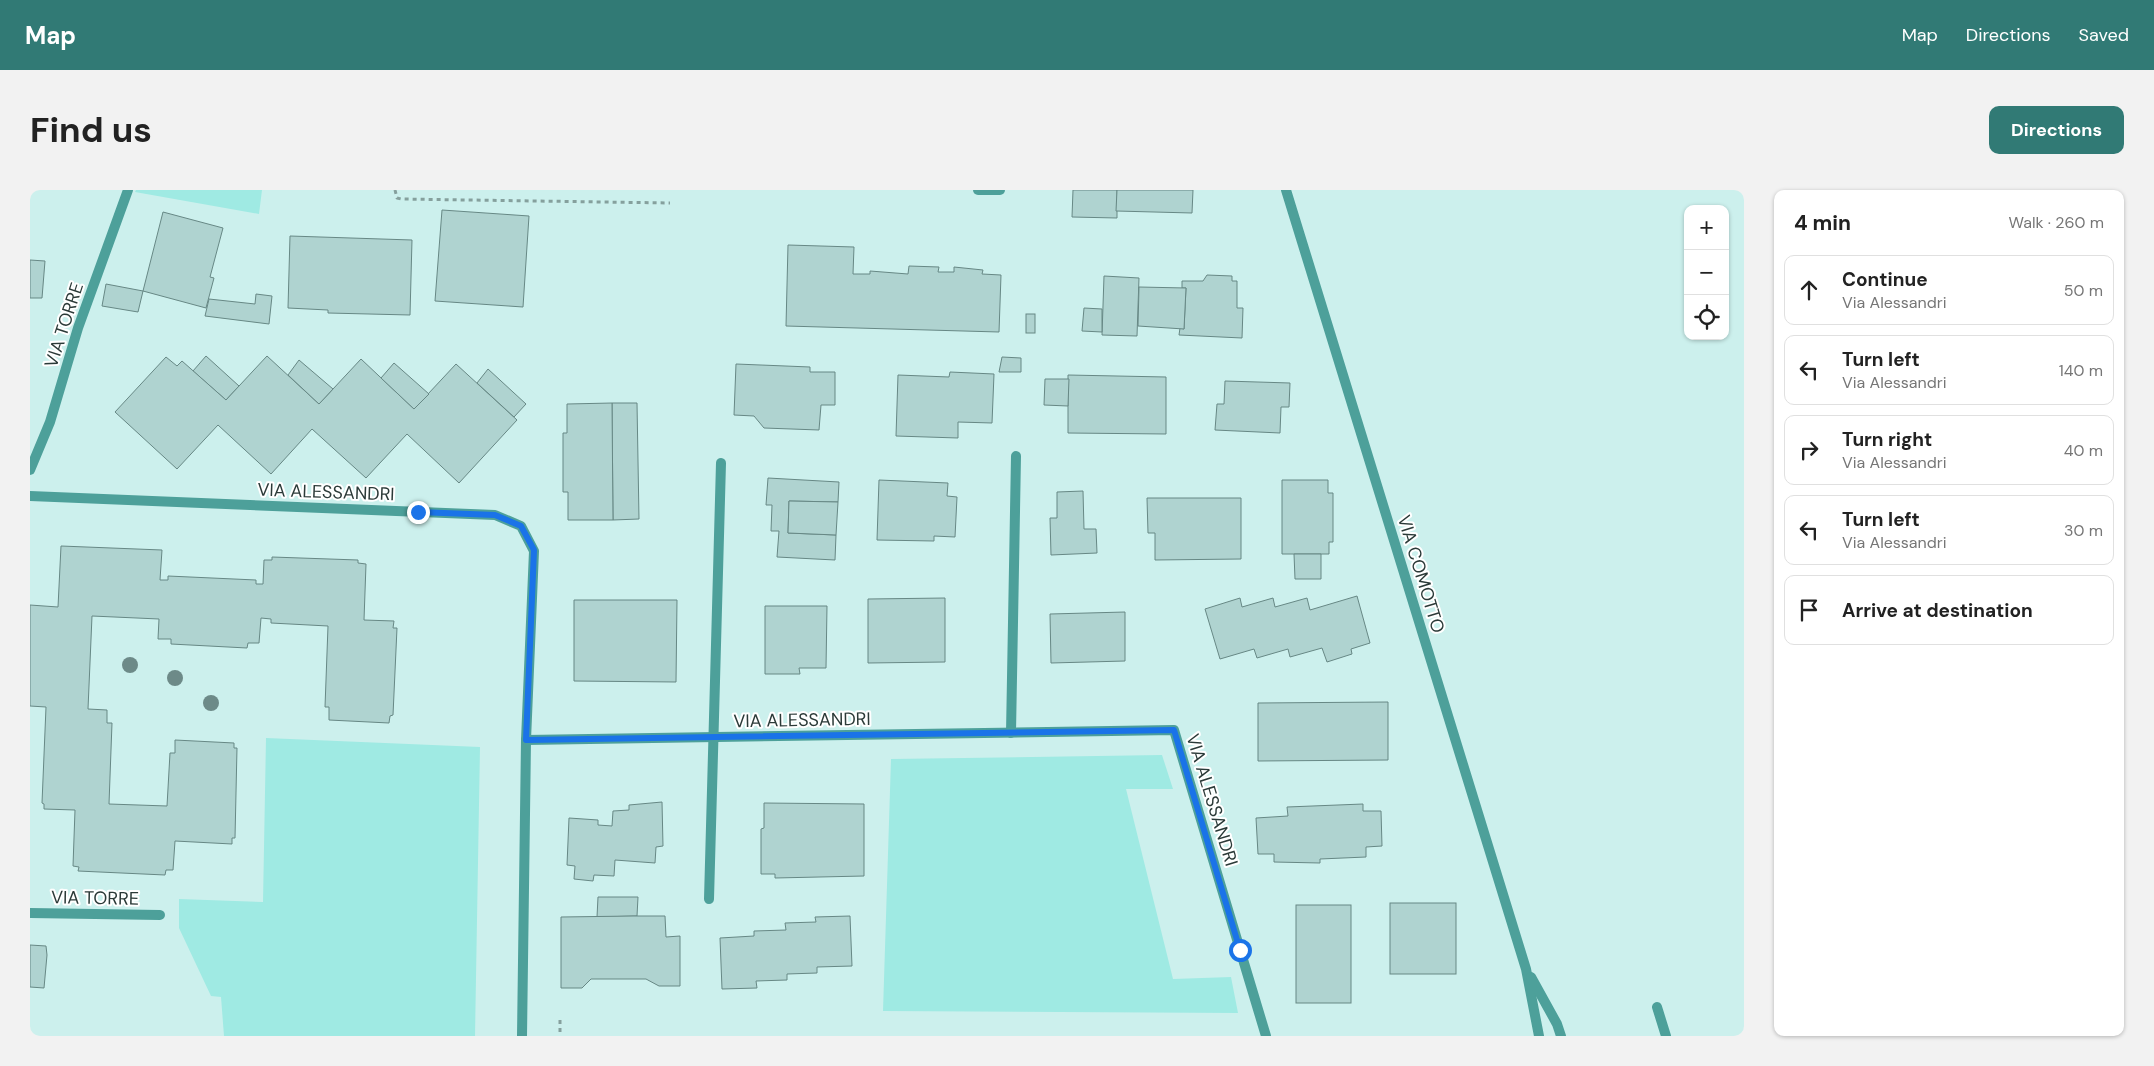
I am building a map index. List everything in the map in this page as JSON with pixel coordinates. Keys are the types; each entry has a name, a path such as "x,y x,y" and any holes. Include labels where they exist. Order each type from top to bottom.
{"street":[{"name":"VIA TORRE","path":"30,470 50,422 78,328 128,190"},
{"path":"978,190 1000,190"},
{"name":"VIA COMOTTO","path":"1286,190 1526,968 1539,1036"},
{"path":"1010,733 1016,456"},
{"name":"VIA ALESSANDRI","path":"710,899 721,462"},
{"name":"VIA ALESSANDRI","path":"30,496 495,515 521,526 534,550 526,740 522,1036"},
{"name":"VIA ALESSANDRI","path":"526,740 1174,730 1266,1036"},
{"name":"VIA TORRE","path":"30,913 160,915"},
{"name":"VIA COMOTTO","path":"1526,968 1562,1036"},
{"path":"1657,1006 1666,1036"}],"path":[{"path":"395,190 397,198 401,199 670,203"},
{"path":"560,1020 560,1036"}],"shaded area":[{"path":"136,190 262,190 259,214 135,192"},
{"path":"266,738 480,747 475,1036 224,1036 221,997 211,996 179,928 179,899 263,902"},
{"path":"1162,755 1173,789 1126,789 1173,979 1231,977 1238,1013 883,1011 891,759"}],"building":[{"path":"1073,190 1117,190 1117,218 1072,217"},
{"path":"1117,190 1193,190 1192,213 1116,211"},
{"path":"442,210 529,216 523,307 435,301"},
{"path":"163,212 223,228 210,277 214,278 206,308 143,291"},
{"path":"290,236 412,240 410,315 328,313 328,310 288,308"},
{"path":"788,245 854,247 853,274 870,274 870,271 908,274 909,266 939,267 938,272 954,272 954,267 983,270 982,274 1001,275 999,332 786,326"},
{"path":"30,260 45,261 42,298 30,298"},
{"path":"1207,275 1232,276 1232,281 1237,281 1237,308 1243,308 1242,338 1179,335 1180,328 1184,329 1186,288 1182,288 1182,281 1203,281"},
{"path":"1104,276 1139,278 1137,336 1102,335"},
{"path":"106,284 143,291 138,312 102,306"},
{"path":"1139,287 1186,288 1184,329 1138,326"},
{"path":"256,294 272,296 269,324 205,316 209,299 255,304"},
{"path":"1084,308 1102,309 1102,332 1082,331"},
{"path":"1026,314 1035,314 1035,333 1026,333"},
{"path":"206,356 239,386 226,400 193,371"},
{"path":"267,356 319,404 361,359 414,409 456,364 517,420 459,483 407,434 366,478 312,429 271,474 218,425 177,469 115,412 166,357 177,366 182,361 226,400"},
{"path":"1002,357 1021,358 1021,372 999,372"},
{"path":"299,360 333,389 319,404 288,375"},
{"path":"394,363 429,394 414,409 381,378"},
{"path":"736,364 810,367 810,372 835,372 835,405 821,405 819,430 764,428 754,416 734,415"},
{"path":"488,369 526,404 514,417 477,383"},
{"path":"950,372 994,374 992,423 958,422 958,438 896,436 898,375 949,377"},
{"path":"1068,375 1166,377 1166,434 1068,433"},
{"path":"1045,379 1069,379 1068,406 1044,405"},
{"path":"1225,381 1290,383 1289,407 1281,407 1280,433 1215,430 1217,404 1224,404"},
{"path":"612,403 637,403 639,519 613,520"},
{"path":"612,403 613,520 568,520 568,492 563,492 563,433 567,433 567,404"},
{"path":"768,478 839,482 838,502 789,501 788,533 836,535 835,560 777,557 779,531 771,531 772,505 766,505"},
{"path":"879,480 948,483 947,496 957,497 955,537 934,536 934,541 877,540"},
{"path":"1282,480 1328,480 1328,493 1333,493 1333,542 1329,542 1329,554 1282,554"},
{"path":"1083,491 1084,529 1096,529 1097,553 1051,555 1050,518 1057,518 1057,492"},
{"path":"1147,498 1241,498 1241,559 1155,560 1155,533 1148,533"},
{"path":"789,501 838,502 836,535 788,533"},
{"path":"61,546 162,550 160,580 168,580 168,576 256,580 256,584 263,584 264,560 272,560 272,557 358,560 358,563 366,564 364,620 394,621 393,628 397,628 393,715 390,716 389,723 329,720 329,707 325,707 328,626 271,623 271,619 261,618 259,643 248,643 247,648 171,644 171,639 158,639 159,619 92,616 88,709 107,710 107,723 112,723 109,804 167,806 170,753 175,753 175,740 234,743 234,748 237,748 235,838 232,838 232,844 175,841 173,870 166,870 165,875 78,871 79,867 73,866 75,810 44,809 44,804 42,803 46,707 30,706 30,605 58,607"},
{"path":"1294,554 1321,554 1321,579 1295,579"},
{"path":"1357,596 1370,643 1351,649 1352,654 1327,662 1322,648 1290,657 1288,649 1257,658 1254,649 1220,659 1205,609 1240,598 1242,607 1273,598 1275,607 1307,598 1310,610"},
{"path":"945,598 945,662 868,663 868,599"},
{"path":"574,600 677,600 676,682 574,681"},
{"path":"765,606 827,606 826,668 799,668 800,674 765,674"},
{"path":"1125,612 1125,661 1051,663 1050,614"},
{"path":"1388,702 1388,760 1258,761 1258,703"},
{"path":"662,802 663,846 656,847 655,863 615,860 614,876 594,875 593,881 574,879 575,866 567,865 569,818 598,820 598,825 612,826 613,811 629,810 629,805"},
{"path":"764,803 864,804 864,876 775,878 775,874 761,874 761,829 764,828"},
{"path":"1363,804 1363,811 1381,811 1382,846 1366,847 1366,857 1320,859 1320,863 1274,862 1274,854 1258,854 1256,818 1288,816 1287,807"},
{"path":"598,897 638,897 637,916 597,917"},
{"path":"1390,903 1456,903 1456,974 1390,974"},
{"path":"1296,905 1351,905 1351,1003 1296,1003"},
{"path":"665,916 666,937 680,936 680,986 659,986 646,979 591,979 582,988 561,988 561,917"},
{"path":"850,916 852,966 817,967 817,973 787,974 787,980 756,981 757,988 722,989 720,938 754,936 754,931 786,930 785,923 816,922 815,917"},
{"path":"30,945 46,946 44,988 30,987"}],"route":[{"path":"418,512 495,515 521,526 534,550 526,740 1174,730 1240,950"}]}
